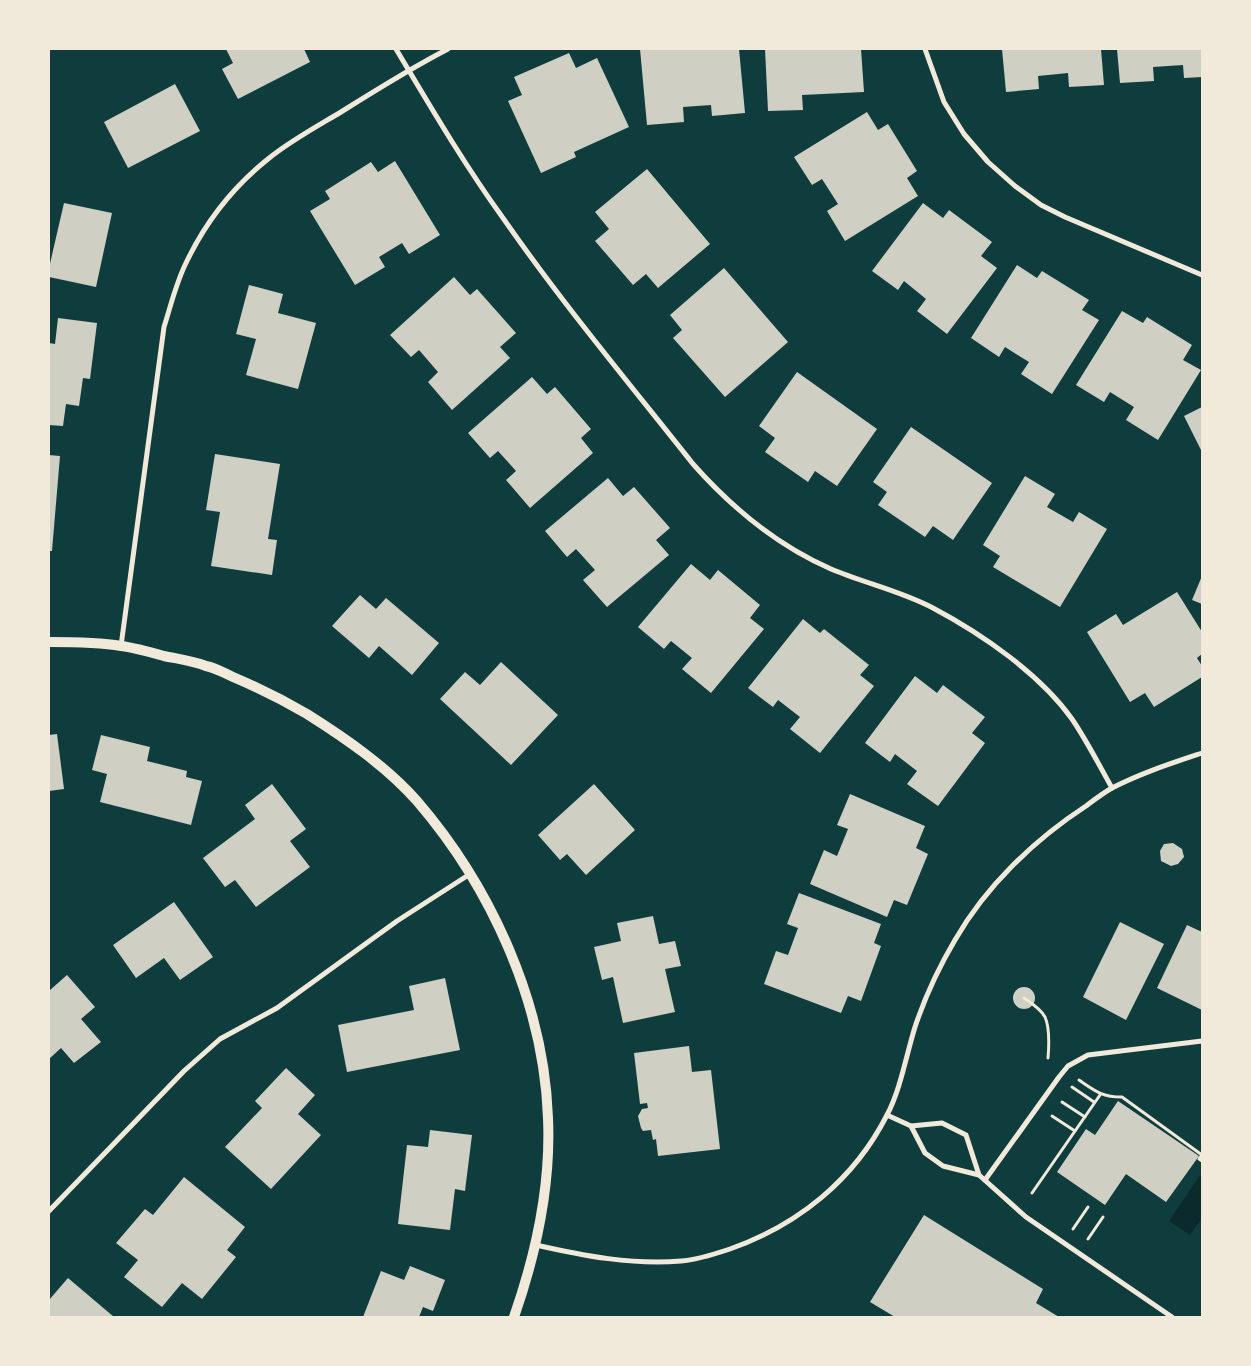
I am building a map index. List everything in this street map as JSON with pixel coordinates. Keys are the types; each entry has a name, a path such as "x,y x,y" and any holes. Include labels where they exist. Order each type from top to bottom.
{"main road":[{"path":"49,642 121,646 208,666 282,699 330,729 371,758 415,799 445,836 470,874 496,920 527,992 542,1064 548,1118 547,1174 536,1246 514,1317"}],"street":[{"path":"396,49 448,136 502,218 680,449 713,487 740,513 770,535 800,553 830,568 932,607 1000,650 1030,674 1071,719 1112,788"},
{"path":"121,646 163,335 174,295 186,263 221,207 250,175 268,159 293,141 408,70 448,49"},
{"path":"925,49 944,102 964,134 988,162 1015,186 1041,205 1065,217 1202,275"},
{"path":"536,1246 606,1260 644,1262 683,1261 719,1253 750,1242 808,1210 833,1188 865,1150 887,1115 925,1000 939,968 956,937 978,906 1030,848 1112,788 1158,768 1202,753"},
{"path":"49,1211 200,1055 220,1039 277,1008 397,921 470,874"},
{"path":"985,1180 1068,1066 1088,1055 1202,1041"},
{"path":"887,1115 911,1126 942,1123 966,1135 979,1176"},
{"path":"911,1126 925,1153 943,1166 979,1176 1026,1217 1172,1317"}],"path":[{"path":"1024,998 1045,1017 1049,1044 1048,1058"},
{"path":"1059,1077 1094,1102"},
{"path":"1080,1080 1100,1094 1122,1098 1190,1145 1202,1155 1199,1159 1202,1161"},
{"path":"1048,1092 1085,1116"},
{"path":"1032,1193 1100,1094"},
{"path":"1038,1107 1075,1131"},
{"path":"1064,1243 1088,1207"},
{"path":"1078,1253 1103,1217"}],"water":[{"path":"1200,1175 1202,1177 1202,1218 1190,1235 1169,1221"}],"building":[{"path":"226,49 304,49 310,62 238,99 222,69 233,63"},
{"path":"640,49 739,49 745,113 712,116 711,105 683,107 684,122 647,125"},
{"path":"765,49 861,49 864,92 802,95 803,110 768,111"},
{"path":"1002,49 1101,49 1104,85 1069,87 1068,73 1038,76 1039,89 1006,92"},
{"path":"1117,49 1202,49 1202,77 1184,78 1183,65 1153,67 1154,81 1120,83"},
{"path":"569,53 576,68 597,58 629,127 574,152 576,157 541,173 508,101 522,95 514,77"},
{"path":"175,84 200,131 128,168 104,122"},
{"path":"867,112 878,130 888,124 917,171 907,178 918,196 845,241 827,211 838,204 822,179 812,185 794,157"},
{"path":"395,161 440,235 409,254 402,243 379,257 385,267 355,285 310,211 330,199 325,191 371,162 378,172"},
{"path":"647,169 710,244 658,288 646,274 633,285 595,241 609,229 595,212"},
{"path":"64,203 112,213 96,287 49,277 49,268"},
{"path":"923,203 943,218 949,210 992,242 981,256 997,268 947,334 917,311 926,299 904,281 898,290 872,271"},
{"path":"1017,265 1037,278 1042,271 1089,300 1082,310 1099,320 1052,394 1021,374 1029,362 1005,347 999,357 971,338"},
{"path":"724,268 788,342 725,397 673,338 682,330 670,315"},
{"path":"454,277 470,295 477,289 516,333 500,347 510,358 452,410 428,382 438,372 419,350 411,357 390,335"},
{"path":"249,285 283,294 278,313 316,323 298,389 246,375 256,339 236,334"},
{"path":"1122,311 1143,323 1147,317 1192,345 1183,360 1201,370 1158,440 1126,420 1134,407 1110,392 1104,402 1076,385"},
{"path":"58,318 97,323 90,379 83,378 79,406 66,404 63,426 49,425 49,343 55,344"},
{"path":"797,372 877,429 837,486 815,471 808,482 765,452 775,438 759,426"},
{"path":"532,377 547,394 555,387 591,429 581,438 593,453 530,508 506,480 516,471 498,451 490,458 468,433"},
{"path":"1202,407 1202,449 1201,450 1184,416"},
{"path":"911,427 992,483 953,540 933,526 925,537 878,505 887,492 873,482"},
{"path":"215,454 280,464 268,539 277,540 272,575 211,566 220,512 206,510"},
{"path":"49,455 60,456 52,551 49,551"},
{"path":"1025,476 1055,494 1047,507 1073,522 1079,512 1107,529 1060,607 993,567 1000,556 983,545"},
{"path":"608,478 623,496 634,487 670,528 656,540 669,555 607,607 583,580 595,570 576,549 567,557 545,531"},
{"path":"691,564 710,580 718,570 760,605 750,618 764,629 711,693 682,669 692,658 671,641 664,649 638,627"},
{"path":"1202,576 1202,604 1192,600"},
{"path":"1177,592 1202,632 1202,654 1197,658 1202,666 1202,677 1154,707 1145,693 1130,702 1087,632 1116,614 1123,625"},
{"path":"360,595 376,609 386,598 439,643 412,675 379,646 369,658 332,626"},
{"path":"803,619 820,633 824,629 869,665 860,675 874,686 820,753 790,729 800,717 778,700 773,707 748,688"},
{"path":"501,662 558,715 511,765 440,699 465,672 480,685"},
{"path":"915,676 937,693 943,685 985,717 972,733 985,743 938,806 907,784 917,771 895,754 890,762 865,743"},
{"path":"57,734 64,789 49,791 49,735"},
{"path":"101,735 150,747 147,761 187,771 186,777 202,781 191,825 100,802 107,774 92,770"},
{"path":"272,784 306,829 290,841 310,867 256,907 235,880 225,887 203,858 255,819 245,805"},
{"path":"594,784 635,830 586,875 567,854 560,860 538,835"},
{"path":"850,794 925,826 916,848 928,854 907,905 894,900 887,917 810,884 824,850 837,856 848,829 837,825"},
{"path":"1173,843 1182,849 1184,857 1178,864 1171,866 1161,861 1160,851 1164,844"},
{"path":"799,893 881,924 874,943 881,946 861,1001 848,996 841,1013 764,984 776,951 788,955 798,928 787,924"},
{"path":"174,902 213,957 180,980 164,958 136,978 113,945"},
{"path":"653,916 659,944 675,941 681,966 665,969 675,1012 623,1023 613,977 602,980 594,947 621,941 617,923"},
{"path":"1120,922 1164,944 1126,1020 1083,997"},
{"path":"1187,925 1202,932 1202,1010 1157,988"},
{"path":"67,975 95,1007 81,1019 101,1042 74,1063 61,1048 49,1059 49,991"},
{"path":"445,978 460,1050 347,1072 338,1025 414,1010 409,986"},
{"path":"1024,987 1034,994 1035,998 1028,1008 1024,1009 1014,1002 1013,998 1020,988"},
{"path":"689,1046 692,1072 711,1070 720,1149 658,1156 656,1139 653,1140 651,1130 643,1131 638,1116 642,1109 648,1108 647,1103 640,1104 634,1053"},
{"path":"286,1068 315,1095 298,1114 321,1135 271,1189 225,1147 262,1108 255,1101"},
{"path":"1118,1101 1199,1156 1166,1202 1126,1174 1105,1205 1057,1172 1086,1129 1095,1135"},
{"path":"430,1130 472,1135 465,1191 455,1189 450,1230 398,1224 407,1145 428,1147"},
{"path":"184,1177 245,1227 227,1250 236,1257 202,1299 182,1283 162,1307 124,1277 138,1260 116,1243 145,1209 153,1215"},
{"path":"924,1215 1043,1289 1036,1303 1059,1317 895,1317 870,1302"},
{"path":"410,1266 445,1280 433,1311 423,1307 419,1317 363,1317 381,1271 404,1280"},
{"path":"68,1278 114,1317 49,1317 49,1300"}]}
